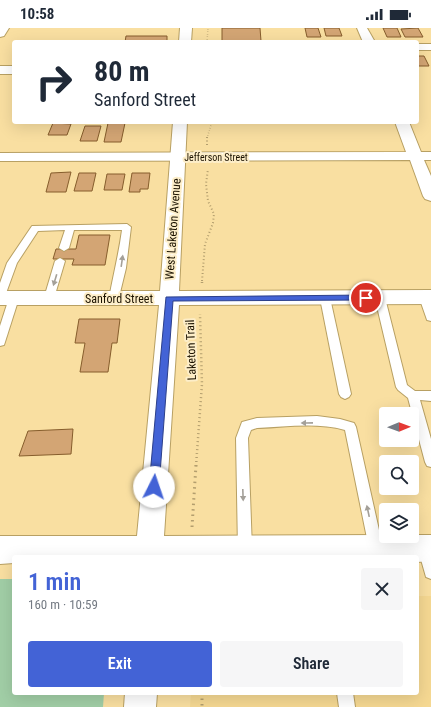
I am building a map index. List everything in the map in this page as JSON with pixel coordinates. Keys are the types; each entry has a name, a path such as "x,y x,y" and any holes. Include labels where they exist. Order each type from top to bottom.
{"street":[{"path":"0,34 4,28"},
{"path":"185,40 186,28"},
{"path":"362,28 368,40"},
{"path":"419,47 431,47"},
{"path":"0,70 12,70"},
{"name":"West Laketon Avenue","path":"149,554 169,299 180,124"},
{"path":"403,124 431,196"},
{"name":"Jefferson Street","path":"0,157 431,156"},
{"name":"Sanford Street","path":"5,297 114,299 427,297"},
{"path":"0,550 149,554 194,550 329,553 377,549 429,556"},
{"path":"140,707 141,695"}],"lane":[{"path":"0,342 5,297 12,263 35,228 127,227 121,268 118,275 114,299"},
{"path":"64,248 70,228"},
{"path":"49,298 60,261"},
{"path":"427,297 431,317"},
{"path":"325,298 345,394"},
{"path":"380,298 402,387 413,395 431,396"},
{"path":"413,395 431,462"},
{"path":"245,550 242,438 246,426 257,423 325,422 340,423 350,427 377,549"},
{"path":"345,695 347,707"}],"path":[{"path":"207,40 208,28"},
{"name":"Laketon Trail","path":"194,550 192,529 202,384 200,319 201,298 205,244 213,223 214,214 208,201 206,184 209,166 207,157 207,136 211,124"},
{"path":"202,695 202,707"}],"shaded area":[{"path":"419,596 431,596 431,707 190,707 191,695 419,695"}],"green space":[{"path":"0,579 12,579 12,695 104,695 103,707 0,707"}],"building":[{"path":"222,28 260,28 261,40 222,40"},
{"path":"305,28 318,28 321,37 307,37"},
{"path":"324,28 339,28 342,36 326,36"},
{"path":"383,28 397,28 401,37 387,37"},
{"path":"418,28 423,37 405,37 401,29"},
{"path":"126,36 167,36 167,40 125,40"},
{"path":"419,56 424,56 429,66 419,66"},
{"path":"53,124 71,124 67,135 48,135"},
{"path":"108,124 125,124 121,142 104,142"},
{"path":"85,126 101,126 97,141 80,141"},
{"path":"71,172 66,192 46,192 51,173"},
{"path":"79,173 96,173 92,191 74,191"},
{"path":"132,173 150,173 148,189 140,189 140,192 129,192"},
{"path":"107,174 125,174 122,190 104,190"},
{"path":"79,235 110,235 105,265 72,265 74,259 53,259 56,249 76,249"},
{"path":"79,319 120,319 117,343 112,343 108,372 80,372 85,343 75,343"},
{"path":"73,429 71,454 19,456 28,431"}],"route":[{"path":"154,487 169,299 366,298"}]}
